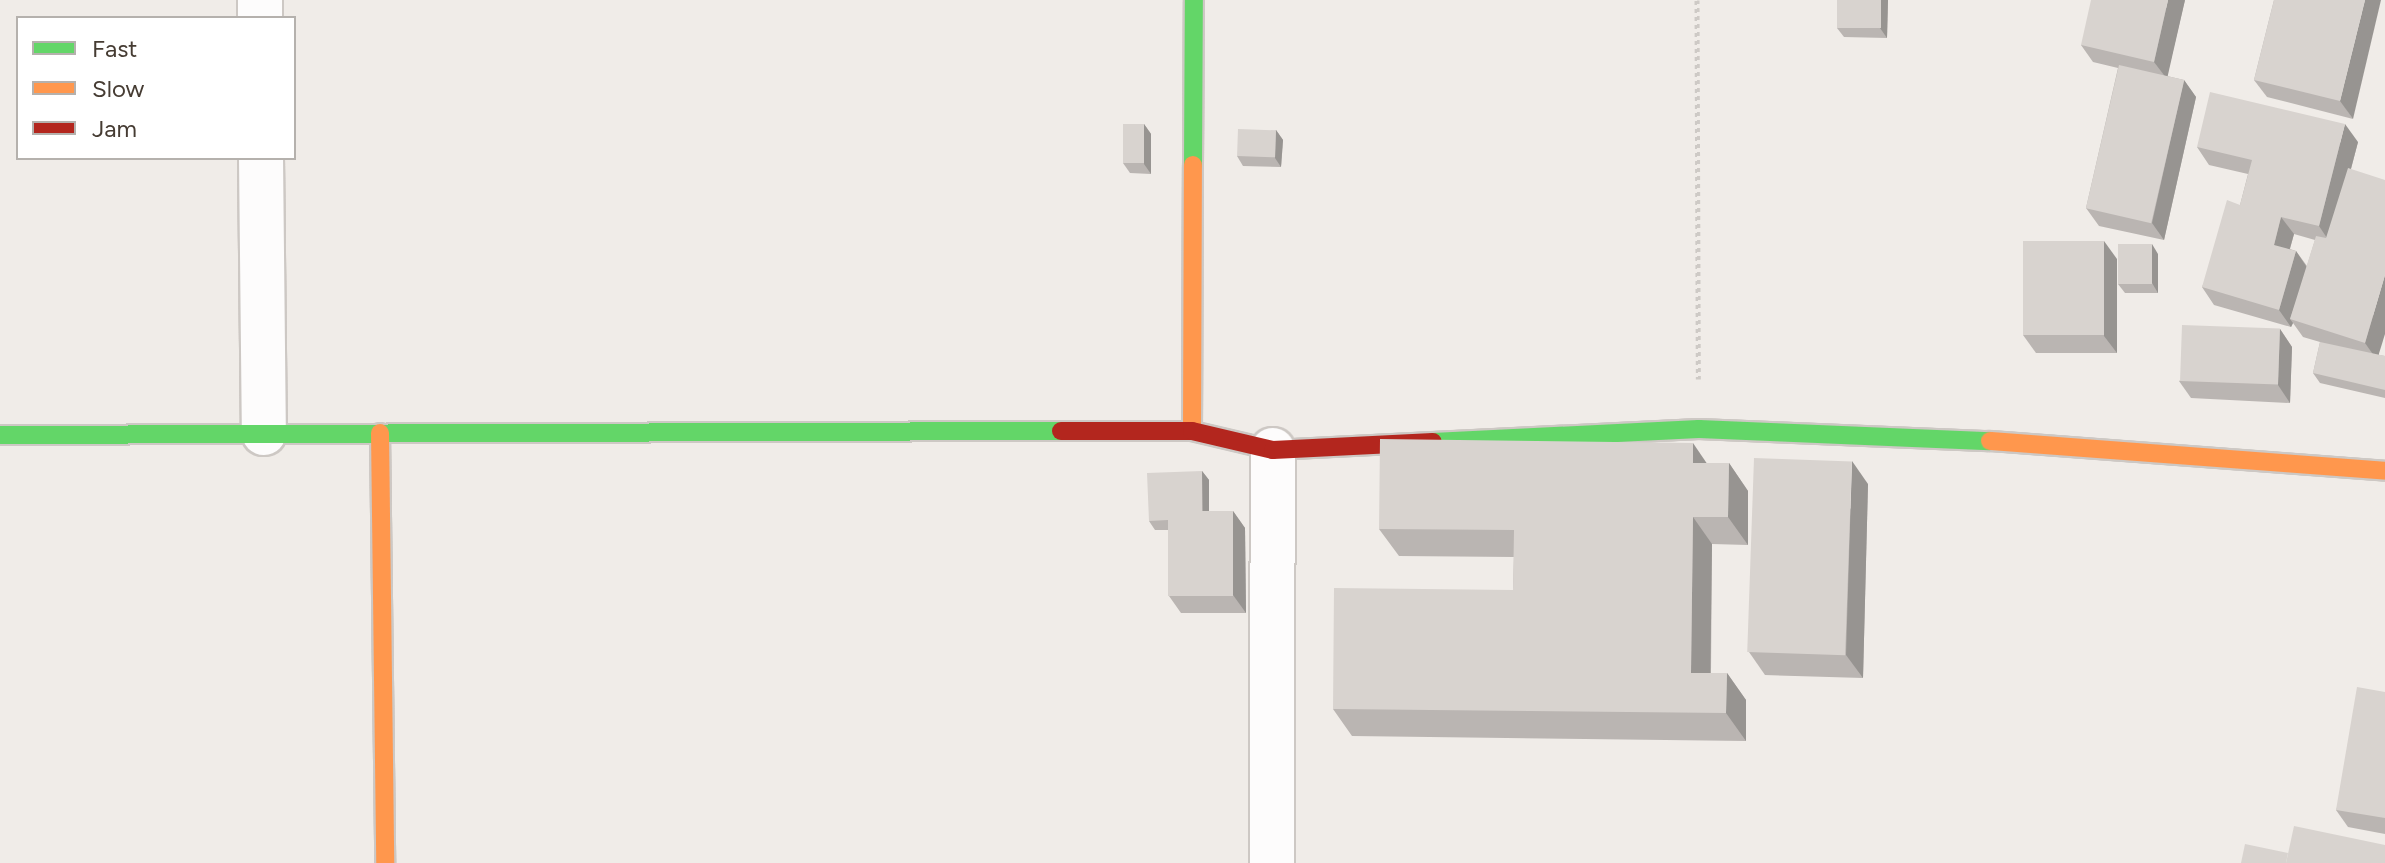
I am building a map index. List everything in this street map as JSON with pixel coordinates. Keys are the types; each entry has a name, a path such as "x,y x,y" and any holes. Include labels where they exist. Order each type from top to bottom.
{"street":[{"path":"1192,431 1194,0"},
{"path":"261,160 264,433"},
{"path":"0,435 1192,431 1273,450 1699,429 2056,444 2385,471"},
{"path":"380,433 385,863"},
{"path":"1272,863 1273,450"}],"path":[{"path":"1697,0 1699,429"}],"building":[{"path":"1837,0 1881,0 1881,28 1837,28"},
{"path":"2091,0 2168,0 2154,62 2081,45"},
{"path":"2274,0 2365,0 2340,101 2254,80"},
{"path":"2119,65 2184,80 2151,223 2086,208"},
{"path":"2210,92 2345,124 2319,226 2281,217 2274,245 2296,251 2279,310 2202,287 2227,200 2240,205 2252,160 2197,147"},
{"path":"1123,124 1144,124 1144,163 1123,163"},
{"path":"1238,129 1276,130 1275,157 1237,156"},
{"path":"2348,168 2385,180 2385,275 2365,343 2290,319 2316,236 2326,238"},
{"path":"2023,241 2104,241 2104,335 2023,335"},
{"path":"2118,244 2152,244 2152,284 2118,284"},
{"path":"2182,325 2280,328 2278,384 2180,381"},
{"path":"2320,342 2385,356 2385,390 2313,373"},
{"path":"1380,439 1693,443 1693,463 1729,463 1728,517 1693,517 1691,673 1727,673 1726,713 1333,709 1334,588 1513,590 1514,530 1379,529"},
{"path":"1754,458 1852,461 1845,655 1747,652"},
{"path":"1202,471 1202,511 1168,511 1168,520 1149,521 1147,473"},
{"path":"1168,511 1233,511 1233,596 1168,596"},
{"path":"2357,687 2385,692 2385,818 2336,810"},
{"path":"2294,826 2385,845 2385,863 2286,863"},
{"path":"2245,844 2288,853 2286,863 2241,863"}],"traffic: fast":[{"path":"1193,165 1194,0"},
{"path":"1433,442 1699,429 1990,441"},
{"path":"0,435 1061,431"}],"traffic: slow":[{"path":"1192,431 1193,165"},
{"path":"380,433 385,863"},
{"path":"1990,441 2385,471"}],"traffic: jam":[{"path":"1061,431 1192,431 1273,450 1433,442"}]}
